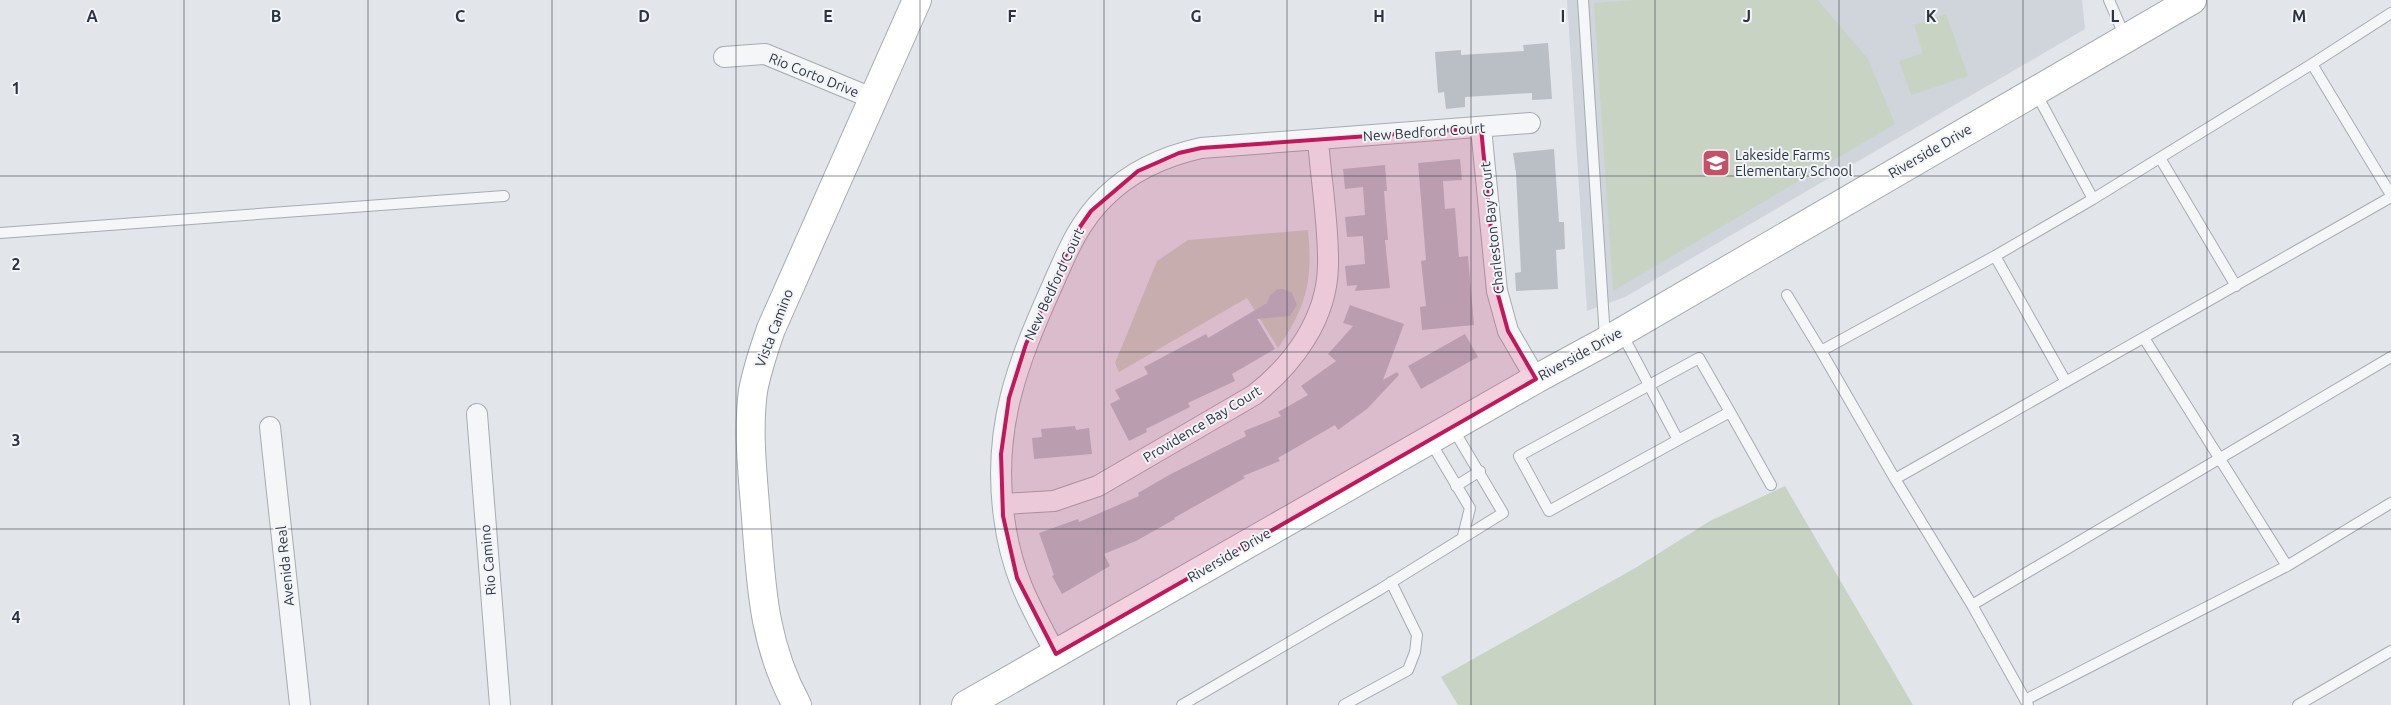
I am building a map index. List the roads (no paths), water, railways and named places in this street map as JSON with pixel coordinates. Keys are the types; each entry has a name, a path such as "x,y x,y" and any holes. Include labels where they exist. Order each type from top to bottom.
{"main road":[{"name":"Vista Camino","path":"797,705 776,661 763,606 751,445 753,393 757,371 771,329 917,0"},
{"name":"Riverside Drive","path":"966,705 1613,336 2192,0"}],"street":[{"name":"Rio Corto Drive","path":"724,58 765,54 874,99"},
{"name":"New Bedford Court","path":"1056,654 1017,578 1009,547 1002,504 1002,444 1009,398 1016,370 1075,234 1091,211 1120,183 1138,171 1179,153 1201,148 1530,123"},
{"name":"Charleston Bay Court","path":"1481,128 1497,291 1508,331 1536,379"},
{"name":"Providence Bay Court","path":"1002,504 1054,501 1098,486 1254,395 1287,365 1312,326 1326,280 1328,266 1318,140"},
{"name":"Rio Camino","path":"476,414 500,705"},
{"name":"Avenida Real","path":"270,427 300,705"}],"lane":[{"path":"1583,0 1613,336 1649,386 1678,440"},
{"path":"2109,0 2126,38"},
{"path":"1821,351 1995,256 2093,199 2391,13"},
{"path":"1895,479 2391,196 2312,64"},
{"path":"2034,90 2093,199"},
{"path":"2160,158 2236,286"},
{"path":"0,233 504,196"},
{"path":"1995,256 2066,382"},
{"path":"1788,296 1895,479 1972,605 2026,703 2287,566 2391,502"},
{"path":"2144,338 2287,566"},
{"path":"1972,605 2391,357"},
{"path":"1730,412 1549,511 1519,456 1699,358 1730,412 1771,485"},
{"path":"1182,705 1391,582 1503,513 1480,471 1441,433"},
{"path":"1441,433 1456,486 1470,508 1463,536"},
{"path":"1456,486 1480,471"},
{"path":"1344,705 1408,670 1416,652 1417,635 1391,582"},
{"path":"2298,705 2391,651"}],"place":[{"name":"Lakeside Farms Elementary School","path":"1716,163"}]}
